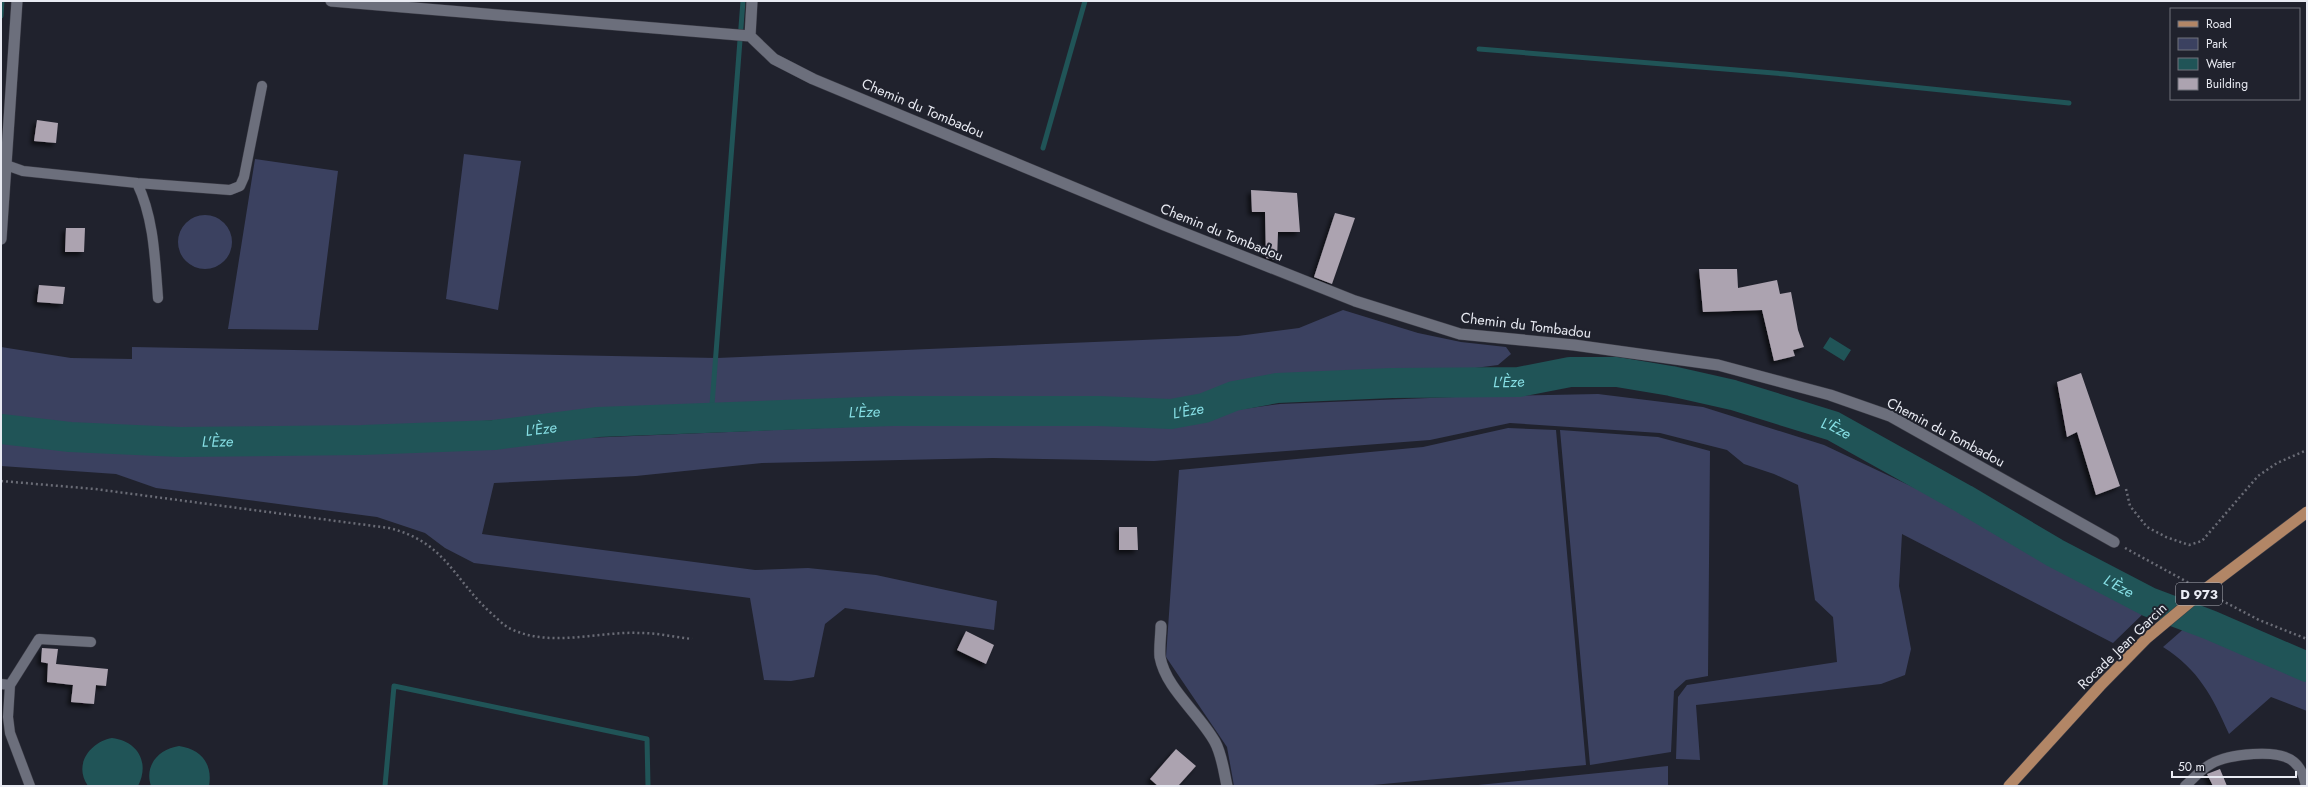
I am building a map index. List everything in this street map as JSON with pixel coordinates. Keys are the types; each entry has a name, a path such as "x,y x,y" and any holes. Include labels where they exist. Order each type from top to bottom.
{"main road":[{"name":"Rocade Jean Garcin","path":"2009,786 2100,686 2148,638 2208,587 2307,512"}],"street":[{"path":"1,239 16,1"},
{"path":"331,1 750,36 752,1"},
{"name":"Chemin du Tombadou","path":"750,36 774,58 813,79 1164,225 1355,300 1460,334 1574,345 1718,365 1830,395 1890,416 2114,542"},
{"path":"1161,626 1160,656 1164,668 1173,685 1200,718 1215,743 1227,786"}],"lane":[{"path":"6,165 23,171 137,183 230,190 240,186 244,177 262,86"},
{"path":"137,183 146,202 153,243 158,298"},
{"path":"30,786 10,733 5,684 39,639 91,642"},
{"path":"2185,786 2212,763 2238,756 2273,753 2293,761 2303,773 2306,786"}],"path":[{"path":"2126,490 2130,506 2147,527 2166,537 2189,545 2202,541 2258,476 2277,463 2307,450"},
{"path":"1,480 95,489 389,528 411,534 430,545 482,605 510,629 534,637 640,633 692,639"},
{"path":"2114,542 2197,587"},
{"path":"2210,594 2259,620 2307,638"}],"green space":[{"path":"464,154 521,161 498,310 446,299"},
{"path":"255,159 338,171 318,330 228,329"},
{"path":"200,215 210,215 220,219 228,227 232,237 232,247 228,257 220,265 210,269 200,269 190,265 182,257 178,247 178,237 182,227 190,219"},
{"path":"1343,310 1418,333 1461,342 1506,347 1511,354 1498,365 1452,371 1245,383 1196,403 1168,409 1025,404 875,403 594,413 387,428 179,437 1,422 1,347 71,358 132,359 132,347 717,358 1238,336 1299,328"},
{"path":"1598,394 1703,407 1824,445 1974,516 2116,590 2147,610 2113,643 1902,534 1899,586 1911,649 1905,675 1881,684 1696,705 1700,760 1676,759 1678,697 1687,685 1837,662 1833,617 1815,600 1798,485 1774,474 1744,464 1727,450 1660,433 1510,423 1430,440 1154,461 993,458 762,463 636,476 494,483 482,534 755,570 808,568 876,575 997,601 994,630 845,608 825,624 814,677 791,681 764,680 750,598 474,563 445,548 425,533 377,517 156,488 116,474 1,466 1,435 18,439 119,446 320,449 1109,416 1178,418 1280,404 1454,397"},
{"path":"1508,428 1556,430 1586,765 1362,786 1234,786 1227,747 1166,657 1179,470 1423,447"},
{"path":"1560,430 1658,437 1710,451 1708,676 1686,680 1674,691 1671,752 1590,765"},
{"path":"2187,626 2307,680 2307,711 2271,697 2229,734 2217,708 2203,685 2186,665 2163,647"},
{"path":"1668,766 1668,786 1468,786"}],"water":[{"path":"1830,337 1851,350 1844,361 1823,348"},
{"path":"112,738 129,744 135,748 139,754 143,769 138,786 88,786 82,770 86,756 97,744"},
{"path":"179,746 194,750 204,759 209,771 209,786 151,786 149,778 150,771 155,759 165,751"}],"building":[{"path":"37,120 58,123 56,143 34,141"},
{"path":"1251,190 1297,193 1300,232 1278,232 1277,260 1266,258 1265,212 1252,212"},
{"path":"1335,213 1355,218 1332,284 1314,277"},
{"path":"66,228 85,228 84,252 65,252"},
{"path":"1699,269 1737,269 1738,288 1777,280 1780,294 1791,292 1798,330 1804,347 1793,350 1795,356 1774,361 1762,310 1703,312"},
{"path":"39,285 65,287 63,304 37,302"},
{"path":"2081,373 2120,486 2096,495 2077,432 2067,437 2057,382"},
{"path":"1119,527 1137,527 1138,550 1119,550"},
{"path":"966,631 994,645 986,664 957,650"},
{"path":"42,648 58,649 56,664 108,669 106,686 96,685 94,704 71,702 73,685 47,682 48,663 41,662"},
{"path":"1176,749 1196,766 1178,786 1158,786 1150,779"},
{"path":"2220,769 2227,786 2213,786 2207,774"}],"waterway":[{"path":"1,16 2,1"},
{"path":"711,418 743,1"},
{"path":"1043,148 1085,1"},
{"path":"1479,49 1785,74 2069,103"},
{"name":"L'Èze","path":"1,429 70,437 180,442 362,440 494,435 598,422 892,411 1099,411 1171,414 1204,408 1234,396 1277,388 1392,383 1519,382 1570,372 1617,372 1671,381 1733,395 1833,426 1964,499 2055,553 2149,602 2210,625 2307,667"},
{"path":"385,786 394,686 647,739 648,786"}]}
